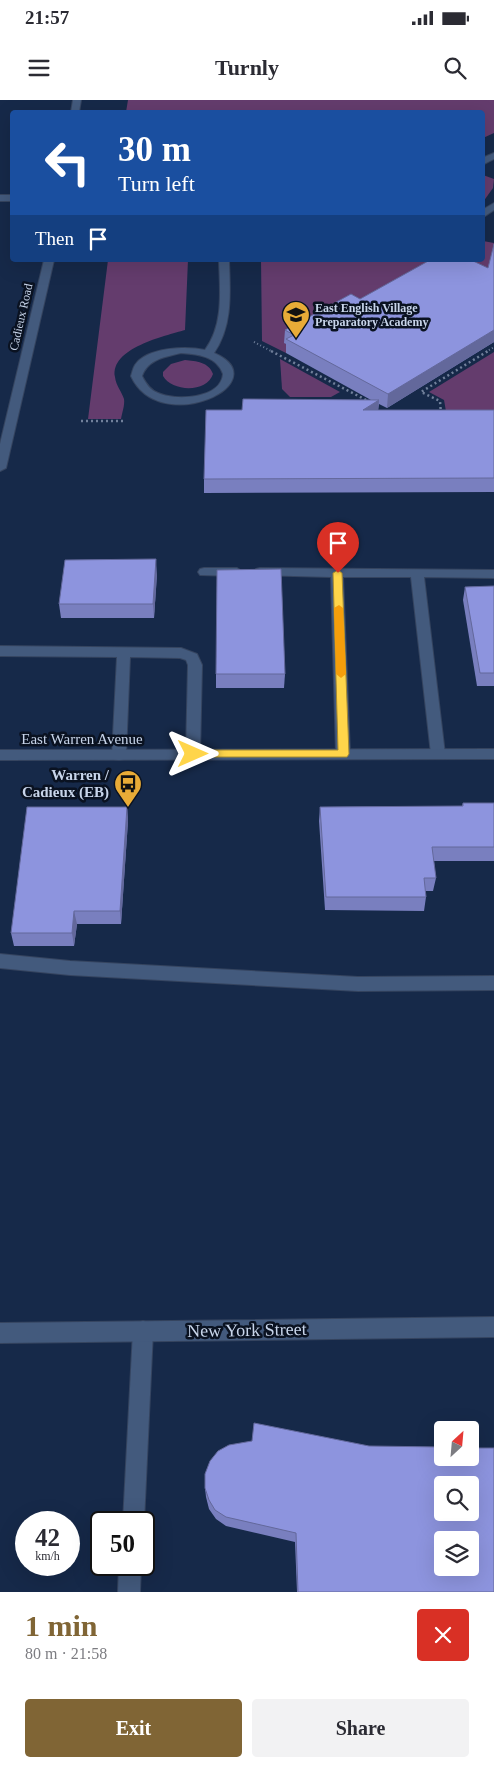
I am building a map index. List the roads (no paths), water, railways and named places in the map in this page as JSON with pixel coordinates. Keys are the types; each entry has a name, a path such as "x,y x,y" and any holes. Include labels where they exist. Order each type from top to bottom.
{"street":[{"name":"Cadieux Road","path":"0,468 49,262"},
{"path":"208,354 214,347 223,329 224,262"},
{"path":"181,350 208,354 219,360 227,368 229,376 225,385 216,393 203,399 171,401 156,398 138,385 136,377 138,369 155,356 181,350"},
{"path":"204,572 494,574"},
{"path":"338,573 343,754"},
{"path":"417,573 438,754"},
{"path":"0,651 181,653 192,657 195,665 193,754"},
{"path":"119,755 124,653"},
{"name":"East Warren Avenue","path":"0,755 494,754"},
{"path":"0,961 70,968 358,984 494,983"},
{"name":"New York Street","path":"0,1333 494,1327"},
{"path":"134,1511 143,1331"},
{"path":"129,1592 130,1576"}],"place":[{"name":"East English Village Preparatory Academy","path":"296,339"},
{"name":"Warren / Cadieux (EB)","path":"128,808"}]}
